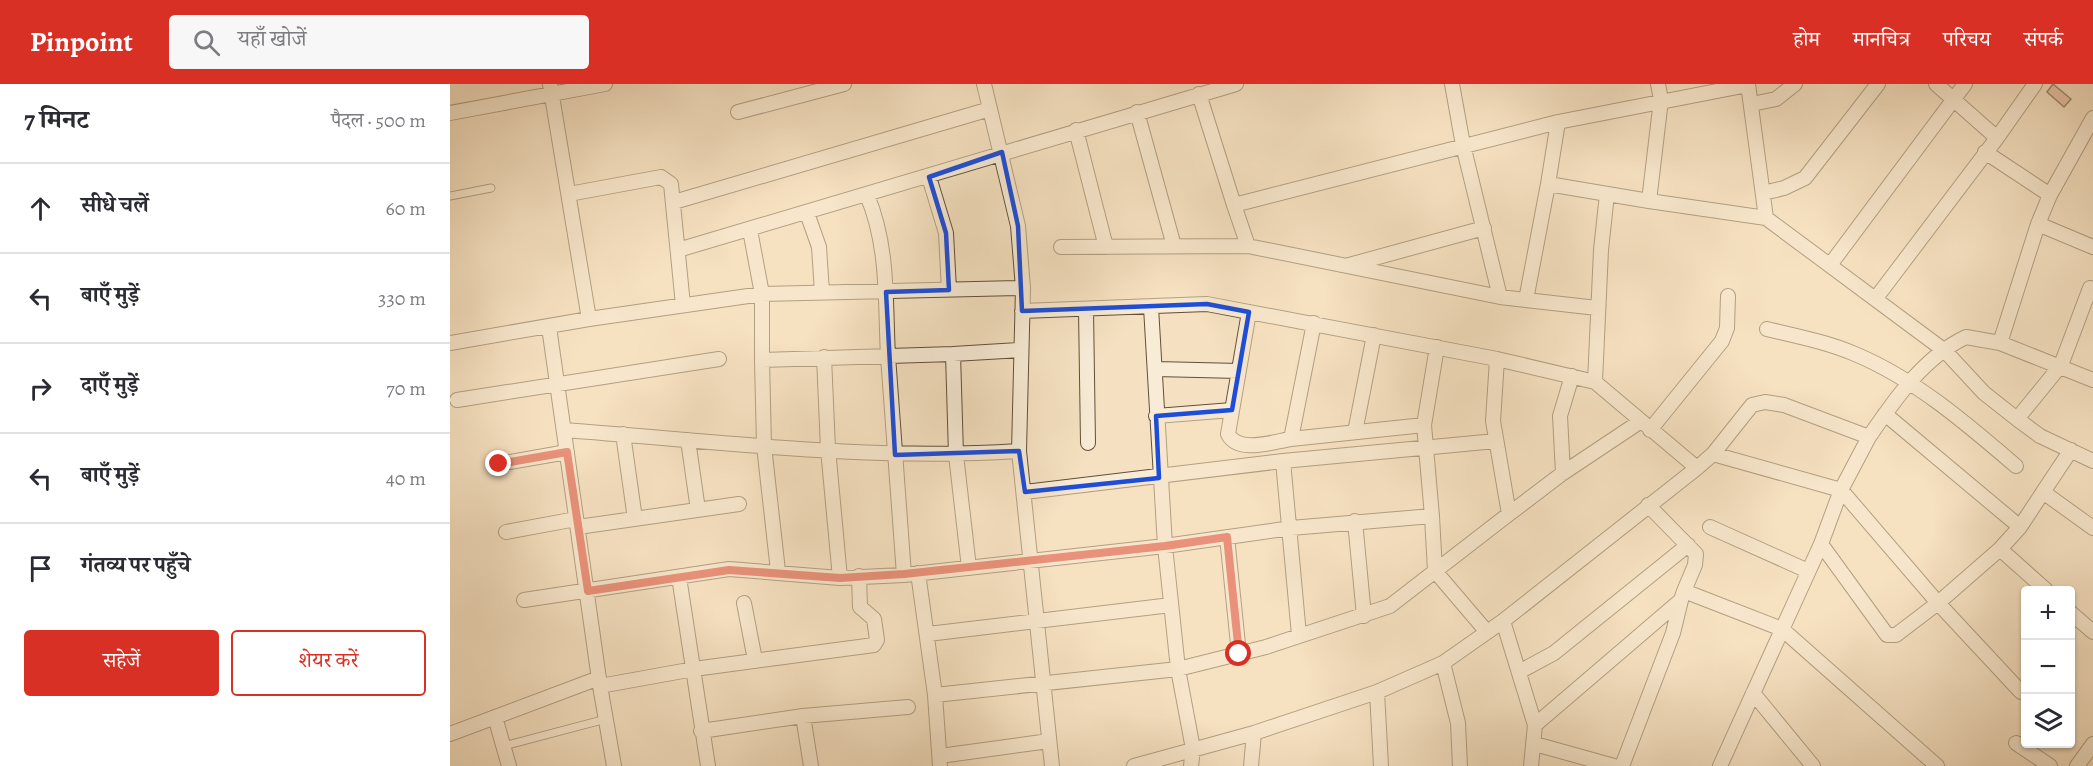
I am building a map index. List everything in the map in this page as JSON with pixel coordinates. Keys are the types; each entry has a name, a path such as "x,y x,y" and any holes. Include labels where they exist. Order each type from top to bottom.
{"street":[{"path":"450,113 551,89 605,84"},
{"path":"738,112 844,84"},
{"path":"986,84 1018,226 1023,288 1019,451 1052,766"},
{"path":"678,250 1236,84"},
{"path":"1452,84 1463,145 1500,297"},
{"path":"1649,201 1661,100 1658,84"},
{"path":"1752,104 1776,99 1796,84"},
{"path":"1763,194 1784,188 1805,178 1878,84"},
{"path":"1935,84 1997,138"},
{"path":"1830,265 1965,84"},
{"path":"1876,298 2035,84"},
{"path":"1234,205 1558,122 1661,100 1748,85 1766,218"},
{"path":"551,89 589,319"},
{"path":"1199,94 1248,246"},
{"path":"674,202 990,109"},
{"path":"1137,112 1174,246"},
{"path":"2000,343 2038,224 2050,195 2093,118"},
{"path":"1526,300 1558,122"},
{"path":"1076,130 1106,247"},
{"path":"1985,152 2050,195"},
{"path":"569,194 661,177 671,184 683,305"},
{"path":"929,177 946,233 949,290"},
{"path":"1548,184 1766,218 1945,351 1984,393 2016,419 2040,436 2093,460"},
{"path":"1595,382 1597,308 1607,194"},
{"path":"867,195 882,240 904,574"},
{"path":"807,213 819,247 822,292"},
{"path":"2038,224 2093,247"},
{"path":"1347,265 1484,228"},
{"path":"750,230 762,294 764,446 778,571"},
{"path":"1061,248 1248,246 1500,297 1597,308"},
{"path":"450,343 589,319 762,294 1023,288"},
{"path":"2016,419 2061,365 2090,288"},
{"path":"935,694 1178,669 1239,654 1390,606 1563,473 1646,426 1722,341 1727,328 1728,296"},
{"path":"1022,311 1207,304 1437,347 1572,376 1595,382 1697,468"},
{"path":"1150,307 1156,369 1159,478 1165,546 1178,669 1193,749 1191,766"},
{"path":"1086,310 1088,443"},
{"path":"1249,312 1228,434 1236,443 1244,446 1424,425"},
{"path":"1291,439 1314,323"},
{"path":"549,327 599,682 614,766"},
{"path":"1767,328 1857,354 1907,383 1965,422 2016,466"},
{"path":"1355,432 1374,335"},
{"path":"1720,766 1821,544 1840,490 1869,436 1907,383 1945,351 1966,337 2000,343 2061,365 2093,380"},
{"path":"1437,347 1424,425 1435,572 1487,632"},
{"path":"762,360 1020,350"},
{"path":"953,354 956,455 969,568"},
{"path":"824,357 828,449 840,578"},
{"path":"457,400 558,386 719,358"},
{"path":"1497,359 1492,410 1509,514"},
{"path":"1156,369 1239,371"},
{"path":"1563,473 1560,416 1572,376"},
{"path":"1134,766 1254,733 1377,692 1443,663 1503,621 1697,468 1713,454 1752,405 1765,402 1784,405 1869,436"},
{"path":"1156,416 1232,410"},
{"path":"1885,414 2020,527"},
{"path":"564,430 895,455 956,455 1019,451"},
{"path":"623,434 635,519"},
{"path":"688,440 698,510"},
{"path":"1025,492 1159,478 1283,461 1496,441"},
{"path":"1821,544 1887,635 1896,635 1938,603 2000,549 2020,527 2071,450"},
{"path":"499,464 567,452"},
{"path":"1713,454 1840,490 1938,603 2021,692"},
{"path":"1283,461 1291,528 1299,635"},
{"path":"2043,492 2093,528"},
{"path":"506,532 577,523 635,519 739,504"},
{"path":"1622,766 1673,633 1682,595 1696,557 1688,544 1648,505"},
{"path":"524,600 729,570 778,571 840,578 918,573 1165,546 1291,528 1432,516"},
{"path":"1355,521 1364,616"},
{"path":"1710,527 1808,572"},
{"path":"1227,537 1239,654"},
{"path":"1519,672 1554,653 1688,544"},
{"path":"2000,549 2041,586"},
{"path":"918,573 928,634 940,761 1049,741"},
{"path":"450,734 599,682 874,645 877,640 874,619 860,607 859,576"},
{"path":"679,577 708,766"},
{"path":"1682,595 1782,629 1937,766"},
{"path":"1535,725 1682,595"},
{"path":"744,603 755,660"},
{"path":"928,634 1171,605"},
{"path":"2075,616 2093,632"},
{"path":"1503,621 1535,725 1532,766"},
{"path":"1443,663 1458,723 1460,766"},
{"path":"1377,692 1381,766"},
{"path":"1753,693 1813,766"},
{"path":"701,731 803,716 908,707"},
{"path":"803,716 812,766"},
{"path":"495,717 509,766"},
{"path":"1251,766 1254,733"},
{"path":"2016,743 2050,766"},
{"path":"1535,744 1614,766"},
{"path":"2077,766 2093,744"}],"lane":[{"path":"450,196 491,188"},
{"path":"504,746 606,719"}],"highlighted area":[{"path":"1002,152 1018,226 1022,311 1207,304 1249,312 1232,410 1156,416 1159,478 1025,492 1019,451 895,455 886,292 949,290 946,233 929,177"}],"building":[{"path":"2053,84 2071,99 2064,107 2047,92"}],"route":[{"path":"499,464 567,452 588,591 729,570 778,571 840,578 904,574 1165,546 1227,537 1239,654"}]}
